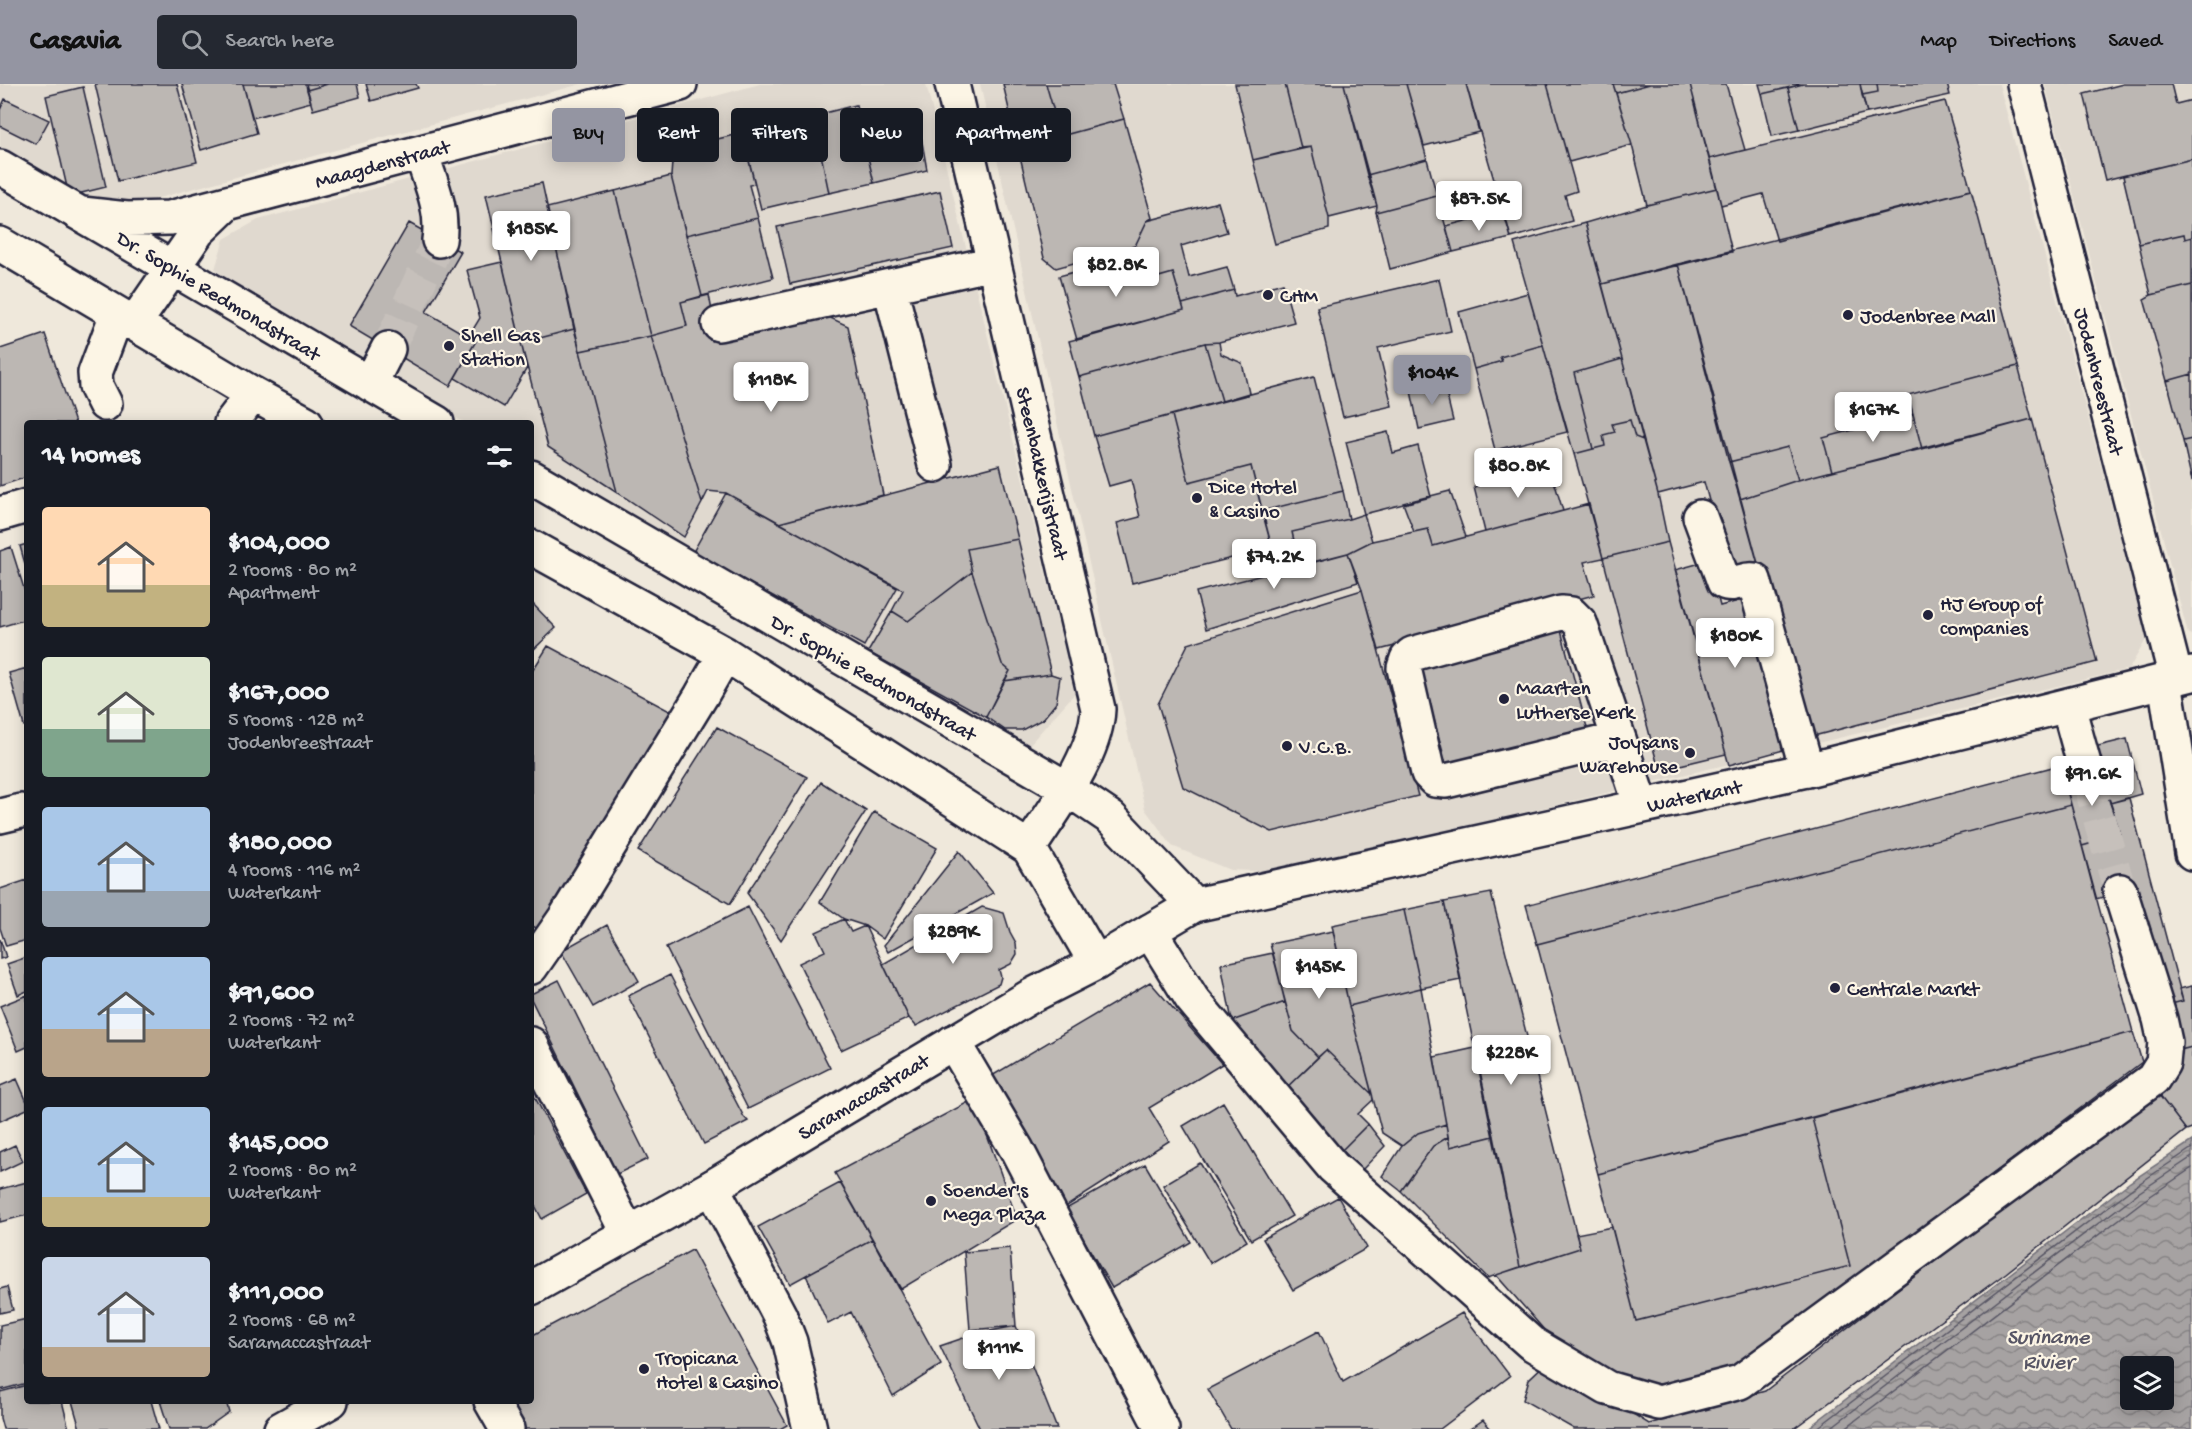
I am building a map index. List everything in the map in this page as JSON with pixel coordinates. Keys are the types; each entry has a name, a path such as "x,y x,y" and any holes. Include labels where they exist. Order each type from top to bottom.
{"street":[{"name":"Steenbakkerijstraat","path":"952,84 1098,709 1095,734 1068,789 1029,848"},
{"name":"Jodenbreestraat","path":"2024,84 2178,678 2192,853"},
{"name":"Maagdenstraat","path":"82,214 126,219 170,218 421,153 663,86"},
{"path":"421,153 439,210 441,226 439,240"},
{"name":"Dr. Sophie Redmondstraat","path":"0,167 432,420"},
{"path":"105,404 96,386 95,373 126,319 172,268 198,231 225,205"},
{"path":"0,244 301,420"},
{"path":"719,324 994,263"},
{"path":"890,287 935,465"},
{"path":"370,384 388,350"},
{"path":"233,420 254,394"},
{"name":"Dr. Sophie Redmondstraat","path":"534,479 1068,789 1111,818 1194,905"},
{"path":"0,514 24,507"},
{"path":"1701,517 1724,582 1730,585 1754,580 1807,770"},
{"path":"534,549 725,654 1029,848 1096,963"},
{"path":"1619,739 1446,781 1435,780 1428,773 1404,668 1407,659 1412,654 1562,613 1571,614 1580,623 1619,739 1641,806"},
{"path":"534,962 577,898 725,654"},
{"name":"Waterkant","path":"1194,905 1807,770 2178,678"},
{"path":"2068,706 2085,771"},
{"path":"1150,931 1192,999 1333,1167 1531,1343 1607,1388 1659,1403 1740,1382 2153,1079 2163,1063 2165,1042 2120,891"},
{"name":"Saramaccastraat","path":"534,1286 712,1186 1031,996 1096,963 1194,905"},
{"path":"953,1042 1017,1150 1162,1429"},
{"path":"534,1050 628,1234"},
{"path":"712,1186 780,1316 790,1342 810,1429"},
{"path":"281,1429 326,1404"},
{"path":"493,1404 507,1429"}],"shaded area":[{"path":"0,84 581,84 136,204 73,200 0,158"},
{"path":"760,84 926,84 935,121 935,162 945,162 1075,693 1021,754 534,464 534,420 460,420 239,288 215,269 224,239 258,220 552,140 552,162 625,162 625,121 637,117 637,162 719,162 719,108 671,108"},
{"path":"980,84 1999,84 2147,638 2129,669 1274,872 1230,870 1172,846 1145,809 998,162 1071,162 1071,108 985,108"},
{"path":"2045,84 2192,84 2192,635 2188,634"}],"water":[{"name":"Suriname Rivier","path":"2192,1141 2192,1429 1807,1429 2130,1182"}],"building":[{"path":"95,84 177,84 197,162 118,181"},
{"path":"182,84 243,84 257,133 201,150"},
{"path":"243,84 306,84 311,102 252,118"},
{"path":"306,84 328,84 307,90"},
{"path":"328,84 357,84 360,97 313,110 307,90"},
{"path":"366,84 416,84 418,88 371,101"},
{"path":"1003,84 1046,84 1053,108 1009,108"},
{"path":"1046,84 1113,84 1124,119 1071,133 1071,108 1053,108"},
{"path":"1235,84 1285,84 1301,148 1253,160"},
{"path":"1285,84 1344,84 1377,206 1329,218 1311,147 1301,148"},
{"path":"1344,84 1406,84 1427,159 1367,175"},
{"path":"1406,84 1466,84 1479,132 1424,146"},
{"path":"1466,84 1547,84 1577,191 1565,195 1572,221 1511,238"},
{"path":"1547,84 1613,84 1632,145 1569,162"},
{"path":"1613,84 1650,84 1616,93"},
{"path":"1650,84 1690,84 1717,188 1647,205 1616,93"},
{"path":"1690,84 1726,84 1745,150 1709,159"},
{"path":"1759,84 1803,84 1762,94"},
{"path":"1803,84 1860,84 1867,113 1799,130 1788,88"},
{"path":"1860,84 1877,84 1878,92 1862,95"},
{"path":"1877,84 1947,84 1950,95 1867,113 1862,95 1878,92"},
{"path":"2123,84 2171,84 2176,104 2192,100 2192,159 2105,180 2084,94"},
{"path":"83,87 106,187 69,196 46,96"},
{"path":"1788,88 1799,130 1772,136 1762,94"},
{"path":"5,99 49,120 36,144 0,126 0,110"},
{"path":"1945,101 1971,190 1777,241 1763,194 1721,205 1709,159"},
{"path":"840,109 840,162 869,162 874,183 829,193 823,162 828,162 828,112"},
{"path":"1124,119 1152,218 1147,221 1135,246 1056,268 1044,258 1021,162 1071,162 1071,133"},
{"path":"731,136 731,162 749,162 755,184 749,185 758,218 686,235 671,176 672,162 719,162 719,139"},
{"path":"1311,147 1329,218 1329,229 1275,244 1253,160"},
{"path":"923,148 927,170 874,183 869,162 923,162"},
{"path":"1427,159 1437,196 1376,212 1377,206 1367,175"},
{"path":"2192,159 2192,237 2185,239 2184,234 2139,244 2123,176"},
{"path":"749,162 823,162 829,193 761,209"},
{"path":"671,176 702,296 681,302 687,326 651,336 615,191"},
{"path":"542,183 574,329 521,343 486,195"},
{"path":"1717,188 1732,252 1602,284 1585,223"},
{"name":"Jodenbree Mall","path":"1971,190 2018,366 1908,395 1913,414 1823,438 1832,471 1798,480 1788,447 1729,462 1678,264"},
{"path":"615,191 651,336 580,351 547,208"},
{"path":"940,191 953,248 790,284 777,227"},
{"path":"1437,196 1453,252 1390,269 1376,212"},
{"path":"1218,202 1227,232 1181,246 1189,277 1227,267 1234,290 1182,304 1173,273 1134,284 1123,249 1135,246 1147,221"},
{"path":"1504,211 1511,238 1453,252 1446,226"},
{"path":"758,218 773,278 702,296 686,235"},
{"path":"409,223 461,252 426,312 476,341 450,386 349,326"},
{"path":"1585,223 1622,359 1574,373 1593,449 1574,454 1514,243"},
{"path":"2184,234 2185,239 2192,237 2192,285 2151,295 2139,244"},
{"path":"1126,258 1134,284 1173,273 1184,310 1077,340 1059,276"},
{"path":"502,262 527,368 504,407 455,378 476,341 469,336 480,318 467,270"},
{"path":"1678,264 1759,567 1729,575 1704,482 1658,494 1602,284"},
{"path":"1439,279 1451,331 1378,348 1392,406 1343,417 1317,307"},
{"path":"1283,283 1294,322 1079,377 1069,341 1184,310 1182,304 1234,290 1235,296"},
{"path":"2192,285 2192,374 2167,381 2144,299 2151,295"},
{"path":"1528,293 1543,345 1500,357 1502,361 1474,369 1459,312"},
{"path":"709,295 715,327 706,330 710,340 822,314 848,326 883,495 779,523 726,493 708,491 702,503 651,336 687,326 681,302"},
{"path":"574,329 617,492 548,447 521,343"},
{"path":"45,334 74,420 24,420 24,478 0,486 0,349"},
{"path":"651,336 702,503 684,537 617,492 580,351"},
{"path":"1219,342 1221,354 1242,363 1249,393 1222,401 1205,343"},
{"path":"1205,343 1222,401 1094,436 1079,377"},
{"path":"1543,345 1567,432 1495,450 1474,369 1502,361 1500,357"},
{"path":"1622,359 1643,440 1635,437 1630,420 1612,424 1615,432 1603,435 1605,446 1593,449 1574,373"},
{"path":"2018,366 2032,419 1922,449 1908,395"},
{"path":"2192,374 2192,439 2183,441 2167,381"},
{"path":"1314,377 1343,491 1262,511 1251,466 1189,482 1172,415"},
{"path":"1444,384 1453,421 1419,429 1411,391"},
{"path":"1913,414 1922,449 1832,471 1823,438"},
{"name":"Dice Hotel & Casino","path":"1172,415 1189,482 1251,466 1272,548 1132,583 1117,523 1140,517 1131,480 1109,486 1094,436"},
{"name":"HJ Group of companies","path":"2032,419 2097,662 1806,738 1740,499 1798,480"},
{"path":"1630,420 1635,437 1643,440 1668,542 1603,558 1574,454 1605,446 1603,435 1615,432 1612,424"},
{"path":"1388,432 1393,453 1418,446 1431,497 1364,514 1346,442"},
{"path":"2192,439 2192,481 2183,441"},
{"path":"1788,447 1798,480 1740,499 1729,462"},
{"path":"1549,464 1563,511 1485,532 1474,487"},
{"path":"1000,465 1018,539 967,549 972,572 908,621 892,611 903,590 779,523"},
{"path":"1343,491 1349,519 1292,532 1294,541 1272,548 1262,511"},
{"path":"1450,491 1466,537 1433,546 1428,529 1414,532 1403,503"},
{"path":"726,493 897,588 864,646 693,552"},
{"path":"1589,504 1603,558 1584,562 1594,595 1379,650 1362,590 1348,553 1372,541 1428,529 1433,546"},
{"path":"1364,514 1372,541 1348,553 1300,566 1292,532"},
{"path":"1018,539 1051,674 1004,681 1010,671 1002,664 972,572 967,549"},
{"path":"1668,542 1726,754 1659,770 1603,558"},
{"path":"24,545 24,560 20,546"},
{"path":"11,547 24,588 24,620 0,627 0,551"},
{"path":"1348,553 1358,582 1206,629 1196,592"},
{"path":"1708,561 1720,606 1753,597 1794,747 1729,765 1675,570"},
{"path":"972,572 1002,664 1010,671 986,717 868,652 892,611 908,621"},
{"name":"V.C.B.","path":"1362,590 1418,796 1272,832 1183,787 1158,704 1188,644"},
{"path":"534,605 556,628 534,649"},
{"name":"Maarten Lutherse Kerk","path":"1560,627 1589,735 1448,771 1419,664"},
{"path":"548,646 679,716 541,931 534,927 534,668"},
{"path":"24,669 24,726 9,673"},
{"path":"1051,674 1060,677 1056,703 1043,719 1022,730 1005,730 986,717 1004,681"},
{"path":"717,727 807,777 730,904 638,851"},
{"path":"2127,739 2141,794 2110,803 2094,747"},
{"path":"2060,765 2071,805 1537,944 1526,905"},
{"path":"2099,767 2121,835 2082,846 2064,778"},
{"path":"821,782 866,811 781,940 747,893"},
{"path":"2129,798 2183,1001 2163,1006 2133,888 2096,899 2082,846 2121,835 2110,803"},
{"name":"Centrale Markt","path":"2071,805 2133,1032 1598,1174 1537,944"},
{"path":"874,812 937,848 883,939 865,926 844,919 820,902"},
{"path":"959,851 993,893 888,952 884,945"},
{"path":"24,881 24,941 6,946 0,928 0,889"},
{"path":"1491,893 1580,1248 1520,1267 1444,902"},
{"path":"1444,902 1461,980 1421,988 1404,910"},
{"path":"748,907 830,1068 748,1109 666,948"},
{"path":"982,907 1004,913 1016,943 1017,954 1011,964 999,970 1001,977 999,984 916,1026 909,1018 883,964"},
{"path":"1404,910 1421,988 1349,1006 1332,925"},
{"path":"844,919 851,932 865,926 909,1018 841,1050 799,963 825,951 816,932"},
{"path":"607,925 639,981 593,1007 561,951"},
{"path":"1333,931 1349,1006 1372,1094 1326,1050 1318,1057 1293,1031 1270,944"},
{"path":"0,939 6,957 0,959"},
{"path":"1273,953 1285,1002 1232,1021 1221,964"},
{"path":"24,958 24,992 18,995 7,964"},
{"path":"670,975 748,1121 704,1144 628,996"},
{"path":"559,980 648,1159 617,1174 534,1005 534,992"},
{"path":"1150,982 1222,1064 1149,1108 1169,1141 1064,1208 985,1080"},
{"path":"2192,986 2192,1047 2176,1051 2163,1006 2183,1001 2179,989"},
{"path":"1421,988 1446,1124 1418,1133 1402,1146 1382,1133 1349,1006"},
{"path":"24,996 24,1048 18,1051 0,1006"},
{"path":"1285,1002 1293,1031 1318,1057 1283,1091 1259,1066 1232,1021"},
{"path":"2133,1032 2142,1062 1757,1351 1723,1372 1664,1388 1611,1372 1553,1340 1496,1275 1580,1248 1576,1234 1612,1227 1636,1321 1850,1266 1812,1118"},
{"path":"2192,1047 2192,1128 2186,1130 2156,1091 2165,1054"},
{"path":"1475,1048 1494,1136 1450,1147 1434,1057"},
{"path":"1326,1050 1372,1094 1373,1100 1358,1114 1368,1124 1342,1150 1283,1091"},
{"path":"17,1079 24,1095 24,1110 0,1121 0,1086"},
{"path":"2156,1091 2186,1130 2006,1273 1793,1429 1574,1429 1523,1400 1529,1379 1548,1361 1649,1424 1765,1391"},
{"path":"534,1096 586,1194 542,1219 534,1204"},
{"name":"Soender's Mega Plaza","path":"974,1099 1017,1219 901,1289 835,1173"},
{"path":"1223,1102 1292,1216 1251,1240 1183,1126"},
{"path":"1812,1118 1850,1266 1636,1321 1598,1174"},
{"path":"1368,1124 1385,1146 1362,1170 1342,1150"},
{"path":"1446,1124 1448,1137 1433,1146 1401,1191 1382,1176 1402,1146 1418,1133"},
{"path":"1494,1136 1520,1267 1488,1278 1401,1191 1433,1146 1448,1137 1450,1147"},
{"path":"15,1145 23,1161 0,1172 0,1152"},
{"path":"1200,1163 1247,1241 1210,1263 1163,1185"},
{"path":"1145,1164 1191,1242 1112,1288 1066,1209"},
{"path":"24,1183 24,1216 0,1222 0,1189"},
{"path":"840,1183 872,1239 790,1284 758,1227"},
{"path":"1338,1197 1367,1248 1293,1290 1263,1239"},
{"path":"872,1239 941,1365 893,1396 851,1312 828,1324 806,1275"},
{"path":"1010,1248 1016,1326 970,1330 964,1252"},
{"name":"Tropicana Hotel & Casino","path":"692,1250 787,1425 780,1429 523,1429 510,1404 534,1404 534,1334"},
{"path":"7,1287 13,1310 0,1313 0,1289"},
{"path":"1462,1313 1510,1376 1440,1429 1231,1429 1208,1389 1319,1331 1343,1382"},
{"path":"24,1320 24,1384 0,1390 0,1325"},
{"path":"1016,1326 1057,1429 980,1429 940,1346 975,1334"},
{"path":"24,1386 24,1404 63,1404 69,1429 3,1429 0,1418 0,1392"},
{"path":"73,1404 152,1404 159,1429 80,1429"},
{"path":"161,1404 227,1404 229,1412 205,1429 169,1429"},
{"path":"1483,1420 1491,1429 1470,1429"}],"tunnel":[{"path":"388,349 439,240"},
{"path":"2086,771 2120,891"}],"place":[{"name":"CHM","path":"1268,295"},
{"name":"Jodenbree Mall","path":"1848,315"},
{"name":"Shell Gas Station","path":"449,346"},
{"name":"Dice Hotel & Casino","path":"1197,498"},
{"name":"HJ Group of companies","path":"1928,615"},
{"name":"Maarten Lutherse Kerk","path":"1504,699"},
{"name":"V.C.B.","path":"1287,746"},
{"name":"Joysans Warehouse","path":"1690,753"},
{"name":"Centrale Markt","path":"1835,988"},
{"name":"Soender's Mega Plaza","path":"931,1201"},
{"name":"Tropicana Hotel & Casino","path":"644,1369"}]}
